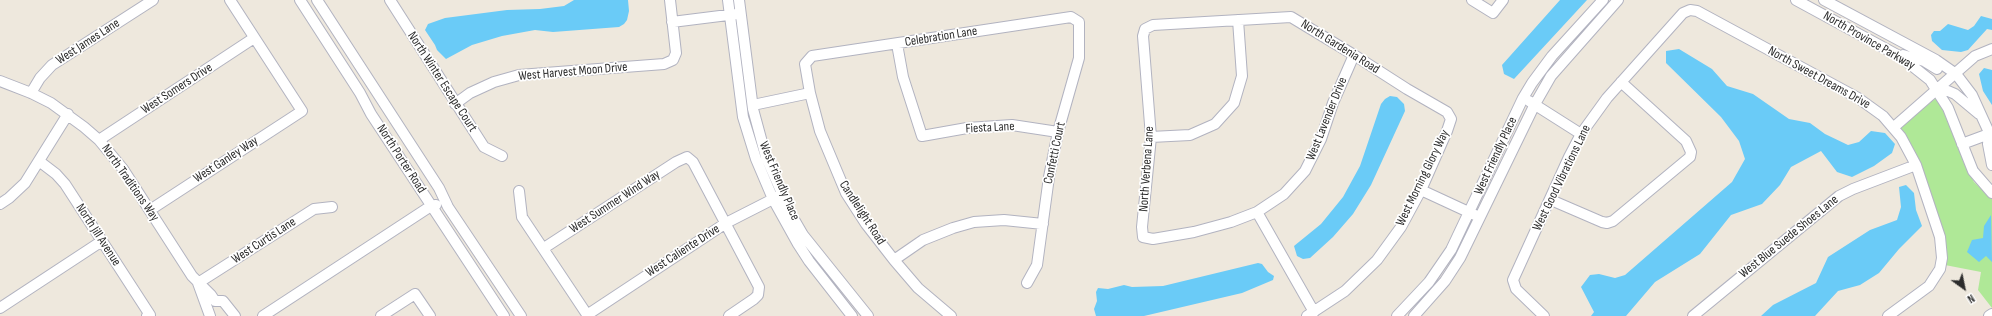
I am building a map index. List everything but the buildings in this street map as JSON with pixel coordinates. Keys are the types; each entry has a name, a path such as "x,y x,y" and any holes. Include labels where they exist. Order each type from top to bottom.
{"street":[{"name":"West James Lane","path":"31,93 40,78 52,65 153,0"},
{"path":"230,0 254,38"},
{"name":"North Porter Road","path":"300,0 431,206 504,316"},
{"name":"North Porter Road","path":"317,0 439,188 448,207 521,316"},
{"name":"North Winter Escape Court","path":"390,0 484,147 502,156"},
{"path":"670,0 672,22 729,14 740,14"},
{"name":"West Friendly Place","path":"728,0 743,117 756,159 785,223 809,261 852,316"},
{"name":"West Friendly Place","path":"738,0 753,105 766,157 792,216 803,235 868,316"},
{"path":"1472,0 1492,13 1503,0"},
{"name":"West Friendly Place","path":"1397,316 1429,282 1451,250 1470,213 1523,98 1552,56 1603,0"},
{"name":"West Friendly Place","path":"1414,316 1444,281 1460,258 1535,104 1561,64 1618,0"},
{"name":"North Province Parkway","path":"1796,0 1891,52 1921,71 1937,90 1953,118 1973,171 1992,193"},
{"name":"North Province Parkway","path":"1824,0 1936,60 1956,74 1972,95 1990,137"},
{"name":"West Good Vibrations Lane","path":"1544,316 1516,289 1513,284 1515,276 1581,134 1594,115 1621,82 1683,13 1690,10"},
{"name":"North Sweet Dreams Drive","path":"1690,10 1697,11 1858,98 1870,106 1894,127 1916,165 1943,247 1940,269 1929,286 1888,316"},
{"name":"Celebration Lane","path":"805,64 812,56 1071,17 1079,22"},
{"name":"North Gardenia Road","path":"1145,29 1153,25 1291,17 1447,112 1451,119"},
{"path":"1151,137 1190,135 1215,124 1234,103 1242,76 1238,20"},
{"name":"West Harvest Moon Drive","path":"456,104 470,93 494,82 519,75 664,64 673,60 676,53 672,22"},
{"name":"Confetti Court","path":"1027,283 1037,266 1058,132 1079,58 1079,22"},
{"name":"North Verbena Lane","path":"1143,237 1142,227 1151,137 1143,36 1145,29"},
{"name":"West Ganley Way","path":"150,210 302,111 254,38"},
{"name":"West Somers Drive","path":"99,140 254,38"},
{"name":"Fiesta Lane","path":"897,44 903,77 922,136 967,128 1012,125 1058,132"},
{"path":"1894,127 1976,56 1986,50 1992,49"},
{"path":"1891,52 1924,61 1947,75 1956,74"},
{"name":"West Lavender Drive","path":"1143,237 1153,239 1194,232 1257,212 1284,194 1305,171 1321,139 1333,103 1354,55"},
{"name":"Candlelight Road","path":"805,64 810,94 820,131 832,164 846,193 866,224 894,260 918,288 951,316"},
{"name":"North Traditions Way","path":"0,81 31,93 68,114 99,140 123,169 192,276 215,301 223,301 235,316"},
{"path":"1551,200 1607,223 1613,221 1690,157 1691,152 1686,141 1621,82"},
{"path":"1937,90 1948,91 1963,100 1977,112 1983,120"},
{"path":"753,105 810,94"},
{"path":"1523,98 1535,104 1581,134"},
{"path":"0,204 25,183 68,114"},
{"name":"West Morning Glory Way","path":"1310,314 1345,291 1377,260 1401,227 1421,190 1451,119"},
{"path":"1962,144 1990,137 1988,144 1992,165"},
{"name":"West Summer Wind Way","path":"544,248 676,162 687,157 693,162 726,223"},
{"name":"North Jill Avenue","path":"39,161 56,174 65,184 148,315"},
{"name":"West Blue Suede Shoes Lane","path":"1693,316 1839,196 1853,189 1916,165"},
{"path":"1421,190 1480,218"},
{"path":"519,191 522,217 588,315"},
{"name":"West Caliente Drive","path":"588,315 726,223 782,194"},
{"path":"263,316 431,206 442,204 448,207"},
{"name":"West Curtis Lane","path":"198,283 314,209 332,206"},
{"path":"1257,212 1310,314"},
{"path":"894,260 923,240 953,228 974,222 1004,220 1043,224"},
{"path":"726,223 759,287 758,295 728,316"},
{"path":"0,308 102,241"},
{"name":"North Traditions Way","path":"198,283 210,316"},
{"path":"381,316 415,294 430,316"}],"green space":[{"path":"1936,98 1947,114 1964,163 1974,182 1992,199 1992,308 1978,290 1981,272 1945,265 1898,128"}],"water":[{"path":"574,0 628,0 629,11 627,20 619,27 553,32 535,30 502,36 472,45 446,59 437,50 425,30 428,24 445,18 507,10 540,9 564,6"},
{"path":"1560,0 1587,0 1514,79 1504,74 1502,65"},
{"path":"1981,16 1992,19 1992,30 1987,29 1968,50 1961,52 1942,50 1932,41 1931,35 1934,31 1940,31 1948,24 1968,30 1974,26"},
{"path":"1679,49 1712,69 1727,86 1753,94 1789,119 1810,123 1825,134 1848,145 1859,142 1871,131 1885,133 1895,144 1892,153 1874,166 1852,177 1837,172 1821,151 1791,167 1780,185 1762,204 1731,215 1700,254 1655,282 1626,316 1591,316 1594,312 1581,287 1590,275 1599,274 1615,278 1625,275 1732,182 1745,159 1739,141 1721,117 1666,63 1666,51"},
{"path":"1984,68 1992,70 1992,105 1983,91 1979,74"},
{"path":"1390,96 1397,97 1404,104 1405,111 1371,185 1353,214 1333,237 1310,258 1303,259 1297,256 1294,246 1321,224 1343,197 1360,166 1381,104"},
{"path":"1906,185 1914,193 1916,210 1922,226 1899,249 1879,273 1860,285 1838,291 1815,316 1761,316 1773,305 1816,283 1828,257 1870,230 1897,220 1901,207 1899,187"},
{"path":"1991,215 1992,262 1986,256 1979,262 1967,252 1972,240 1983,238 1984,226"},
{"path":"1258,263 1262,264 1268,272 1274,276 1273,280 1242,293 1144,316 1096,316 1094,309 1097,301 1096,292 1098,288 1108,289 1124,285 1132,287 1163,286"}]}
